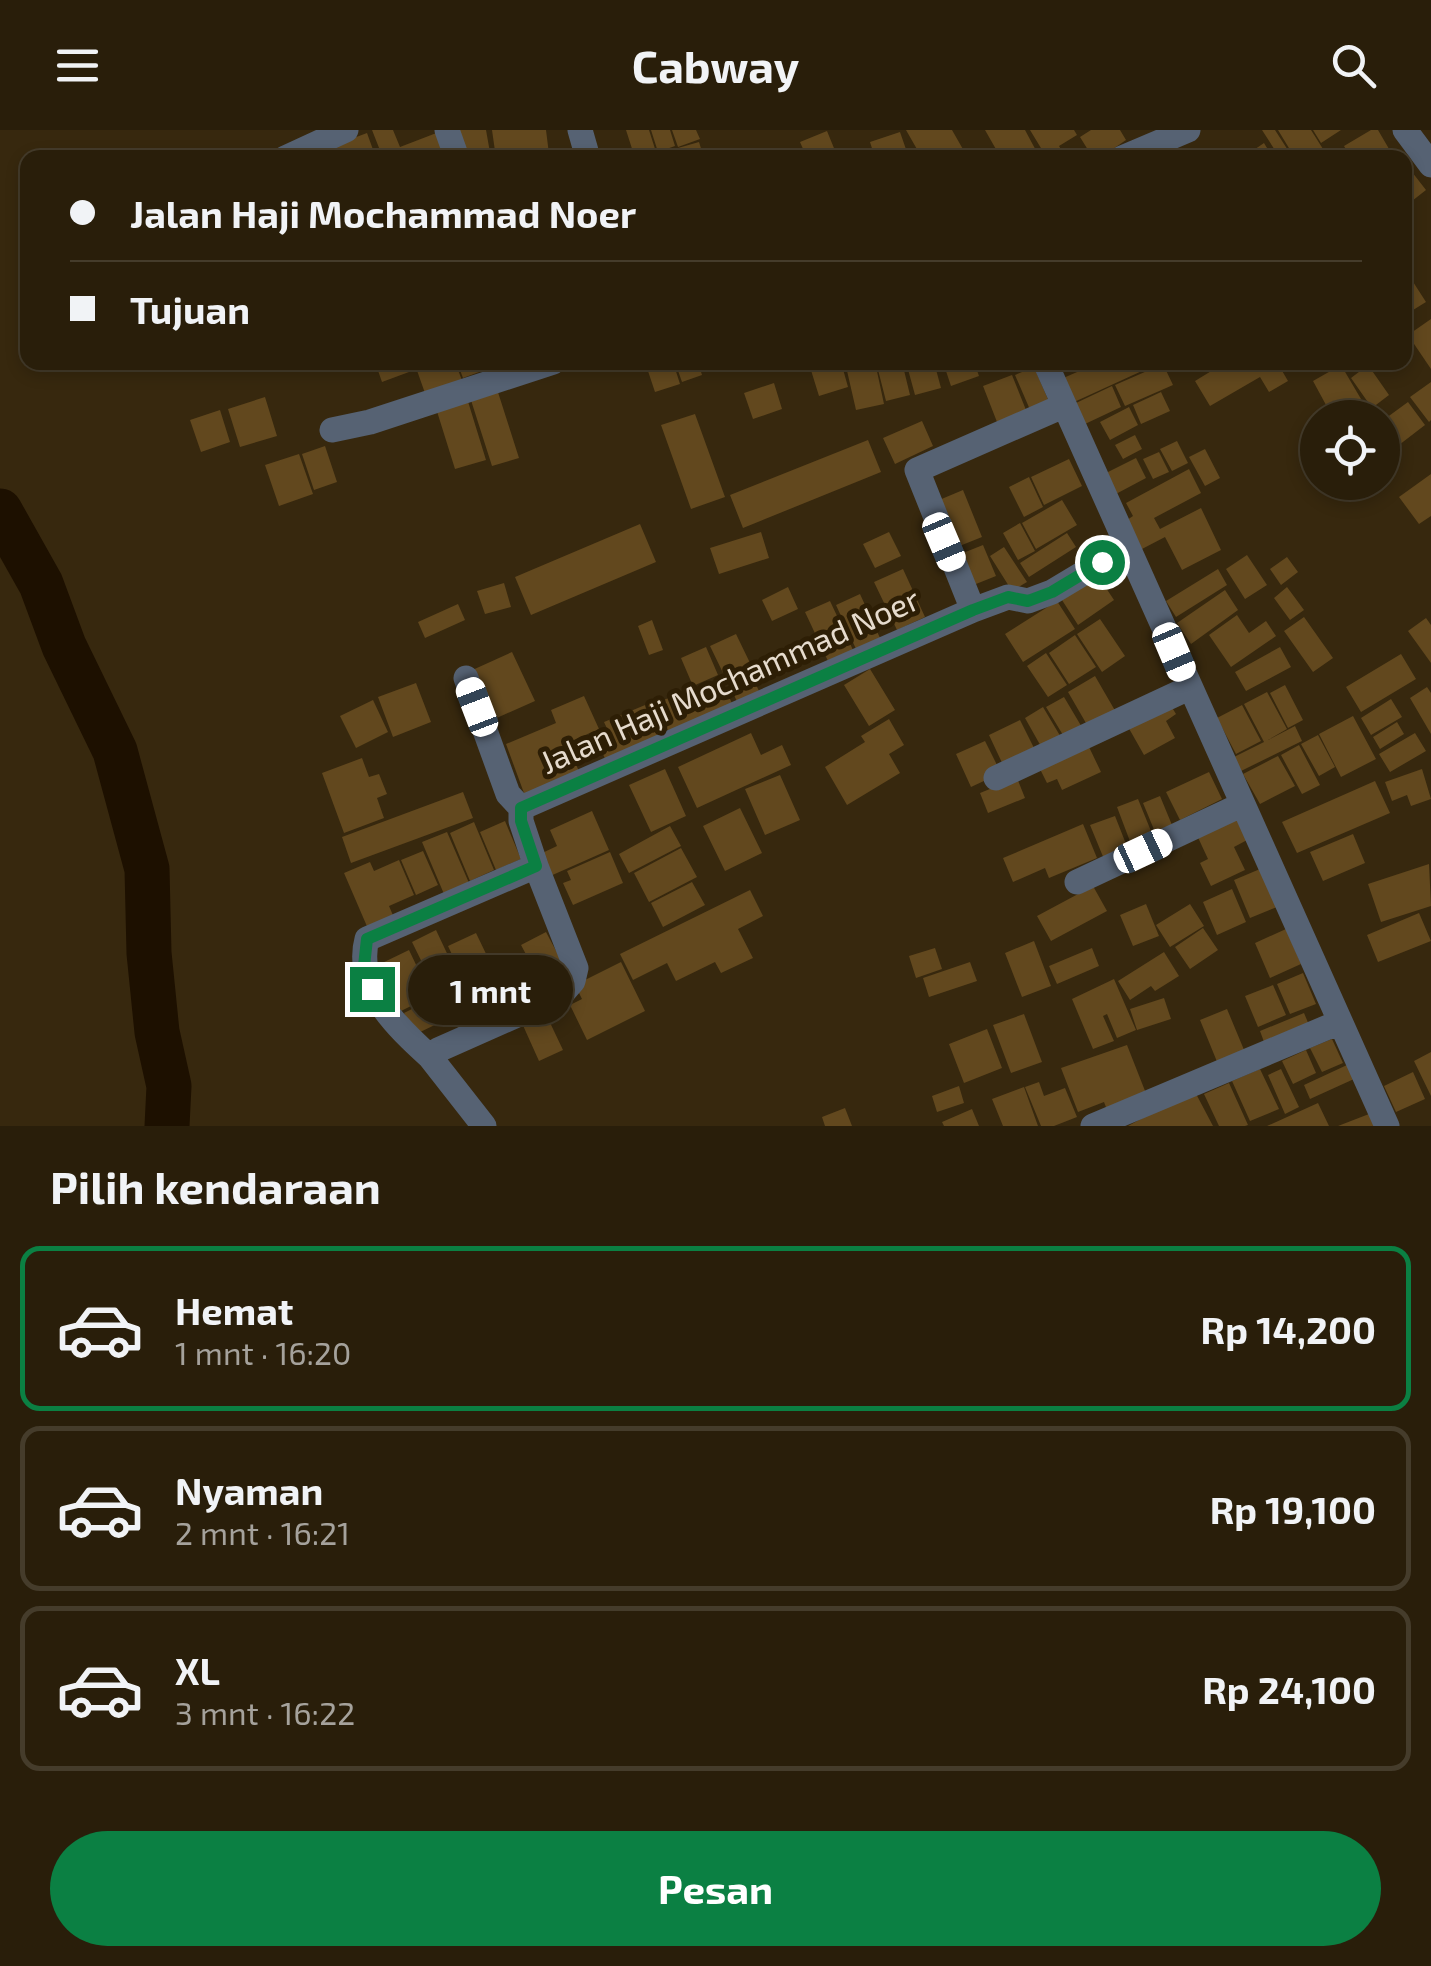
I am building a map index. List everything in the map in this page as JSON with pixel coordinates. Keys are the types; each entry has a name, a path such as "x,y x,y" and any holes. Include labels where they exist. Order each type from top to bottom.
{"street":[{"path":"302,150 346,130"},
{"path":"1141,150 1188,130"},
{"path":"1405,130 1431,165"},
{"path":"332,430 370,422 529,370"},
{"path":"1048,370 1387,1126"},
{"path":"973,610 917,470 1063,406"},
{"name":"Jalan Haji Mochammad Noer","path":"521,808 973,610 1008,597 1028,601 1052,592 1127,547"},
{"path":"430,1057 560,996 573,980 576,968 536,866 521,821 521,808 508,794 466,678"},
{"path":"996,778 1189,688"},
{"path":"1077,882 1242,805"},
{"path":"484,1126 372,989 364,966 367,939 536,866"},
{"path":"1093,1126 1340,1022"}],"building":[{"path":"372,130 393,130 400,147 439,132 446,150 380,150"},
{"path":"456,130 486,130 490,150 460,150"},
{"path":"492,130 546,130 548,150 495,150"},
{"path":"626,130 649,130 655,150 632,150"},
{"path":"651,130 670,130 675,146 657,150"},
{"path":"672,130 696,130 700,139 678,147"},
{"path":"906,130 952,130 963,150 917,150"},
{"path":"985,130 1025,130 1036,150 996,150"},
{"path":"1030,130 1074,130 1077,135 1059,146 1061,150 1042,150"},
{"path":"1091,130 1120,130 1126,140 1112,150 1088,150 1080,137"},
{"path":"1262,130 1275,130 1288,150 1275,150"},
{"path":"1278,130 1311,130 1323,149 1321,150 1290,150"},
{"path":"1313,130 1341,130 1321,143"},
{"path":"1378,130 1390,150 1346,150 1344,146"},
{"path":"827,131 835,150 804,150 800,142"},
{"path":"900,132 906,150 872,150 870,142"},
{"path":"367,133 373,150 337,150 335,145"},
{"path":"699,142 702,150 671,150"},
{"path":"1412,172 1426,190 1412,201"},
{"path":"1412,280 1426,302 1412,311"},
{"path":"1431,319 1431,369 1412,341 1412,332"},
{"path":"378,370 408,370 409,372 382,382"},
{"path":"417,370 458,370 463,383 426,396"},
{"path":"460,370 485,370 463,378"},
{"path":"648,370 676,370 680,384 655,392"},
{"path":"678,370 700,370 702,375 682,382"},
{"path":"811,370 843,370 848,387 819,396"},
{"path":"847,370 877,370 884,404 856,410"},
{"path":"878,370 904,370 910,395 886,401"},
{"path":"908,370 936,370 941,388 915,395"},
{"path":"946,370 977,370 979,376 951,386"},
{"path":"1035,370 1050,404 1031,412 1015,375"},
{"path":"1082,370 1144,370 1072,403 1061,379"},
{"path":"1149,370 1166,370 1173,385 1125,406 1115,385"},
{"path":"1213,370 1282,370 1288,381 1269,392 1260,377 1210,406 1195,381"},
{"path":"1332,370 1344,370 1361,399 1359,400 1323,400 1313,381"},
{"path":"1361,370 1372,370 1389,395 1382,400 1366,400 1351,378"},
{"path":"1012,375 1026,410 997,422 983,386"},
{"path":"1431,382 1431,420 1429,422 1410,397"},
{"path":"774,383 782,409 753,419 744,393"},
{"path":"496,386 519,458 492,466 469,394"},
{"path":"1112,386 1121,407 1085,424 1076,403"},
{"path":"1161,392 1170,411 1141,424 1133,405"},
{"path":"466,395 486,460 455,469 435,405"},
{"path":"265,397 277,436 240,447 228,409"},
{"path":"1408,402 1425,425 1400,444 1400,408"},
{"path":"1129,407 1138,425 1110,440 1100,422"},
{"path":"220,410 230,442 201,452 190,420"},
{"path":"695,414 725,497 691,509 661,425"},
{"path":"922,421 933,446 895,464 883,438"},
{"path":"1135,435 1142,449 1123,459 1115,445"},
{"path":"868,440 881,472 743,528 730,495"},
{"path":"1177,441 1188,463 1172,471 1160,449"},
{"path":"325,446 337,482 314,490 302,454"},
{"path":"1205,449 1220,478 1205,486 1189,457"},
{"path":"1159,452 1169,472 1153,479 1143,459"},
{"path":"299,454 313,494 279,506 265,465"},
{"path":"1136,458 1146,478 1114,495 1104,474"},
{"path":"1069,459 1082,486 1044,505 1031,477"},
{"path":"1189,469 1201,493 1154,518 1160,529 1201,508 1221,550 1182,570 1165,537 1142,549 1127,520 1133,516 1126,503"},
{"path":"1431,474 1431,516 1419,524 1400,496"},
{"path":"1029,477 1043,507 1024,517 1009,487"},
{"path":"963,490 982,537 952,549 932,503"},
{"path":"1062,500 1077,525 1036,549 1022,523"},
{"path":"1020,523 1035,551 1018,560 1003,533"},
{"path":"640,524 656,562 531,615 515,577"},
{"path":"761,532 769,558 719,574 710,548"},
{"path":"889,532 901,556 875,568 863,544"},
{"path":"1067,533 1076,547 1029,577 1020,563"},
{"path":"983,545 996,576 966,588 953,557"},
{"path":"1004,547 1027,582 1012,591 990,556"},
{"path":"1247,555 1267,585 1245,599 1226,569"},
{"path":"1287,557 1298,572 1281,585 1270,569"},
{"path":"903,569 925,617 897,630 874,582"},
{"path":"1218,569 1227,585 1176,617 1166,601"},
{"path":"1098,576 1114,600 1078,625 1062,600"},
{"path":"504,583 511,607 485,614 477,591"},
{"path":"788,587 798,609 772,621 762,600"},
{"path":"1287,587 1304,610 1290,620 1274,598"},
{"path":"1225,590 1238,610 1191,644 1177,623"},
{"path":"860,594 880,638 856,649 836,605"},
{"path":"830,601 853,650 828,661 805,612"},
{"path":"1057,601 1075,629 1023,662 1005,634"},
{"path":"458,604 465,620 425,638 418,622"},
{"path":"1237,615 1249,633 1266,621 1276,636 1231,667 1209,635"},
{"path":"1304,617 1333,658 1313,672 1284,631"},
{"path":"1426,618 1431,625 1431,663 1408,631"},
{"path":"1100,619 1125,656 1102,672 1077,634"},
{"path":"652,620 663,650 649,655 638,626"},
{"path":"736,634 751,665 725,677 710,646"},
{"path":"1075,635 1096,667 1069,684 1049,653"},
{"path":"706,647 718,675 693,686 681,658"},
{"path":"1280,647 1291,667 1246,691 1235,672"},
{"path":"512,652 535,701 490,721 468,672"},
{"path":"1046,653 1067,685 1048,697 1027,666"},
{"path":"1401,654 1416,679 1361,712 1346,687"},
{"path":"749,669 763,700 741,710 727,680"},
{"path":"870,669 895,710 869,726 844,685"},
{"path":"1095,676 1117,714 1090,730 1068,692"},
{"path":"721,679 735,710 670,735 656,703 681,693 682,697"},
{"path":"416,683 431,722 393,737 378,697"},
{"path":"1285,685 1303,720 1288,728 1270,693"},
{"path":"1427,687 1431,693 1431,734 1410,698"},
{"path":"1267,692 1287,729 1268,740 1295,726 1302,741 1241,771 1234,757 1264,742 1244,704"},
{"path":"584,696 599,729 567,743 583,781 528,804 506,744 556,723 551,710"},
{"path":"1064,697 1083,729 1066,740 1046,707"},
{"path":"1391,699 1402,717 1371,735 1361,718"},
{"path":"373,700 388,732 356,748 340,716"},
{"path":"1168,701 1176,714 1166,721 1175,738 1144,755 1127,725"},
{"path":"650,703 666,744 609,768 597,740 610,735 604,722"},
{"path":"1242,705 1261,741 1236,754 1217,718"},
{"path":"1043,707 1062,739 1043,750 1025,718"},
{"path":"1353,716 1376,759 1341,777 1319,734"},
{"path":"889,719 904,745 889,754 900,773 847,805 825,767 865,742 861,736"},
{"path":"1020,720 1036,752 1004,767 989,735"},
{"path":"1397,722 1404,734 1380,749 1373,737"},
{"path":"751,733 761,755 782,745 791,765 697,808 678,767"},
{"path":"1415,733 1426,751 1390,772 1379,754"},
{"path":"1318,735 1335,767 1319,776 1301,744"},
{"path":"985,741 1001,773 971,787 956,754"},
{"path":"1299,745 1320,785 1302,794 1281,755"},
{"path":"1089,747 1101,772 1062,790 1057,779 1047,783 1040,769"},
{"path":"1278,756 1295,786 1260,804 1243,774"},
{"path":"362,758 369,777 379,774 387,794 377,798 384,818 344,833 322,773"},
{"path":"665,769 686,816 651,832 629,785"},
{"path":"1422,769 1431,799 1411,806 1407,795 1392,801 1385,782"},
{"path":"1209,772 1222,799 1180,820 1166,792"},
{"path":"780,775 800,820 765,835 745,789"},
{"path":"1017,778 1025,798 988,813 980,793"},
{"path":"1375,781 1390,813 1297,853 1282,822"},
{"path":"463,792 473,818 351,863 342,837"},
{"path":"1160,796 1172,825 1155,832 1143,803"},
{"path":"1138,799 1153,836 1131,844 1117,807"},
{"path":"740,808 762,853 725,871 703,826"},
{"path":"592,811 609,850 548,877 538,855 557,846 550,830"},
{"path":"1236,811 1249,839 1234,847 1245,870 1211,886 1200,863 1208,859 1195,831"},
{"path":"1115,816 1128,849 1104,859 1090,825"},
{"path":"505,821 521,859 496,870 480,832"},
{"path":"474,822 494,870 470,881 450,833"},
{"path":"1083,824 1097,858 1049,878 1045,868 1013,882 1003,858"},
{"path":"670,826 681,846 629,873 619,854"},
{"path":"447,832 469,883 444,894 422,842"},
{"path":"1353,834 1365,863 1323,881 1310,852"},
{"path":"681,848 697,877 649,902 634,873"},
{"path":"423,851 438,885 416,895 401,860"},
{"path":"610,852 623,883 573,905 563,883 571,880 567,871"},
{"path":"399,860 414,895 389,906 395,920 369,931 344,873 370,862 374,871"},
{"path":"1429,864 1431,906 1381,922 1368,884"},
{"path":"1260,869 1277,907 1250,918 1234,880"},
{"path":"692,882 705,905 663,927 651,903"},
{"path":"1093,886 1107,911 1051,941 1037,916"},
{"path":"1232,889 1246,922 1217,935 1203,902"},
{"path":"750,890 763,916 738,929 753,958 721,973 715,962 676,981 667,963 633,980 620,954"},
{"path":"1146,904 1159,936 1133,946 1120,915"},
{"path":"1190,904 1204,926 1170,947 1156,925"},
{"path":"1419,913 1431,941 1378,962 1367,935"},
{"path":"1203,928 1218,950 1190,969 1175,947"},
{"path":"1286,929 1301,964 1270,978 1255,943"},
{"path":"436,930 461,983 438,995 412,942"},
{"path":"546,932 570,977 545,990 521,945"},
{"path":"476,933 502,987 474,1001 448,946"},
{"path":"1034,941 1051,986 1022,997 1005,953"},
{"path":"935,948 942,969 916,978 909,956"},
{"path":"1092,948 1099,966 1057,984 1049,966"},
{"path":"409,950 431,996 401,1011 378,965"},
{"path":"1164,952 1179,976 1155,991 1151,986 1130,1000 1118,981"},
{"path":"621,962 645,1011 587,1040 570,1005 582,999 575,985"},
{"path":"970,962 977,981 929,997 923,978"},
{"path":"1303,973 1316,1004 1290,1014 1277,984"},
{"path":"1114,979 1136,1030 1117,1038 1107,1014 1103,1016 1114,1041 1093,1049 1072,999"},
{"path":"462,985 481,1025 461,1035 455,1021 447,1025 435,998"},
{"path":"1273,985 1286,1015 1258,1027 1245,996"},
{"path":"1164,998 1171,1019 1137,1030 1130,1009"},
{"path":"432,999 443,1021 414,1035 404,1013"},
{"path":"1227,1009 1247,1057 1220,1069 1200,1020"},
{"path":"544,1010 563,1050 539,1061 521,1021"},
{"path":"1304,1013 1312,1032 1267,1050 1260,1031"},
{"path":"1024,1014 1042,1062 1011,1073 993,1025"},
{"path":"987,1029 1002,1068 964,1083 949,1044"},
{"path":"1332,1039 1343,1063 1322,1072 1310,1048"},
{"path":"1127,1045 1149,1101 1109,1115 1104,1102 1078,1112 1061,1068"},
{"path":"1306,1050 1316,1073 1293,1084 1282,1061"},
{"path":"1431,1052 1431,1096 1414,1061"},
{"path":"1347,1065 1354,1079 1310,1099 1304,1085"},
{"path":"1260,1069 1279,1109 1250,1121 1232,1081"},
{"path":"1281,1069 1299,1107 1285,1114 1268,1075"},
{"path":"1413,1072 1425,1099 1396,1112 1384,1086"},
{"path":"1039,1082 1044,1096 1065,1088 1077,1117 1054,1126 1041,1126 1025,1087"},
{"path":"1229,1083 1248,1125 1219,1126 1204,1094"},
{"path":"959,1086 964,1103 937,1112 932,1096"},
{"path":"1024,1087 1038,1126 1003,1126 992,1099"},
{"path":"1194,1090 1213,1126 1128,1126"},
{"path":"1318,1103 1329,1126 1267,1126"},
{"path":"845,1108 852,1126 825,1126 822,1117"},
{"path":"972,1109 979,1126 944,1126 942,1122"},
{"path":"1369,1114 1374,1126 1338,1126"}],"waterway":[{"path":"0,511 41,584 64,646 115,751 147,869 149,953 157,1032 169,1086 167,1126"}],"route":[{"path":"372,989 364,966 367,939 536,866 521,821 521,808 973,610 1008,597 1028,601 1052,592 1102,562"}]}
